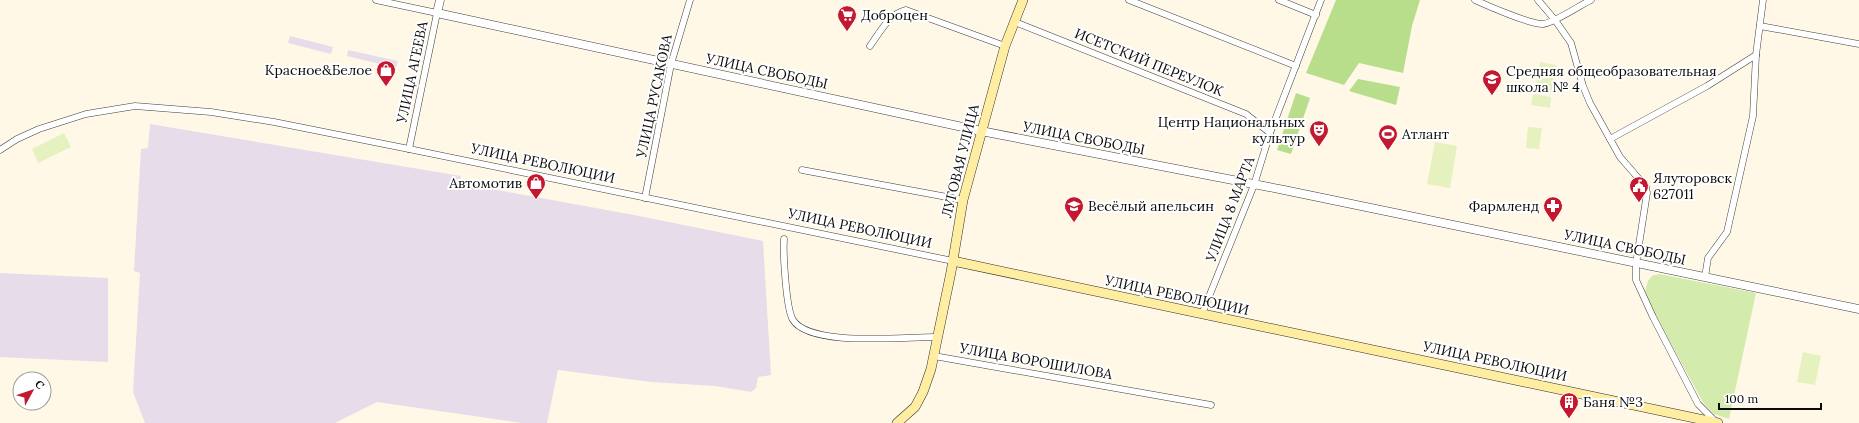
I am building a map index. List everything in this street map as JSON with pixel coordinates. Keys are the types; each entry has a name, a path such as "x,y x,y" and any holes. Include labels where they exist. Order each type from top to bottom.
{"main road":[{"name":"ЛУГОВАЯ УЛИЦА","path":"934,356 953,261 963,200 1005,46 1023,0"},
{"name":"УЛИЦА РЕВОЛЮЦИИ","path":"953,261 1717,423"},
{"path":"897,423 915,407 923,392 934,356"}],"street":[{"name":"УЛИЦА СВОБОДЫ","path":"376,0 981,131 1549,244 1636,264 1859,309"},
{"name":"УЛИЦА АГЕЕВА","path":"409,149 440,0"},
{"name":"УЛИЦА РУСАКОВА","path":"645,198 671,64 690,0"},
{"path":"1129,0 1296,66"},
{"path":"1279,0 1316,15"},
{"name":"УЛИЦА 8 МАРТА","path":"1202,314 1254,185 1270,133 1321,0"},
{"path":"1475,0 1502,12 1543,24 1555,20 1591,0"},
{"path":"1538,0 1571,42 1583,86 1610,139 1620,157 1646,187 1647,193 1636,264 1636,280 1651,314 1698,404 1717,423"},
{"path":"1705,277 1708,258 1727,232 1752,116 1756,55 1763,0"},
{"path":"870,46 892,17 898,12 906,10 1005,46"},
{"name":"ИСЕТСКИЙ ПЕРЕУЛОК","path":"1014,22 1246,114 1270,133"},
{"path":"1760,26 1859,44"},
{"path":"1610,139 1707,86 1756,55"},
{"name":"УЛИЦА РЕВОЛЮЦИИ","path":"0,150 39,129 86,114 135,106 162,107 239,117 409,149 953,261"},
{"path":"802,170 963,200"},
{"path":"784,239 786,284 793,320 803,328 817,334 867,339 938,337"},
{"name":"УЛИЦА ВОРОШИЛОВА","path":"934,356 1210,405"}],"shaded area":[{"path":"290,36 333,47 331,54 288,43"},
{"path":"348,50 398,61 396,68 347,56"},
{"path":"150,124 461,176 459,183 634,215 763,241 771,375 758,377 756,388 751,392 715,386 651,382 558,370 547,423 522,423 377,402 335,423 145,423 133,392 140,273 134,271 141,149 148,148"},
{"path":"0,273 108,278 108,362 0,357"}],"green space":[{"path":"1336,0 1420,0 1412,26 1403,73 1359,63 1344,85 1306,73"},
{"path":"1540,62 1556,65 1551,94 1535,91"},
{"path":"1358,79 1400,87 1396,105 1349,91"},
{"path":"1296,93 1310,98 1291,154 1277,150"},
{"path":"1533,94 1551,97 1550,108 1531,105"},
{"path":"1528,127 1542,128 1539,149 1526,148"},
{"path":"64,133 71,147 38,163 32,149"},
{"path":"1435,142 1457,146 1450,188 1427,184"},
{"path":"1659,274 1756,293 1729,419 1714,414 1704,404 1653,311 1645,291 1648,281 1652,276"},
{"path":"1803,352 1821,356 1815,385 1797,382"}],"place":[{"name":"Доброцен","path":"847,32"},
{"name":"Красное&Белое","path":"386,87"},
{"name":"Средняя общеобразовательная школа № 4","path":"1492,96"},
{"name":"Центр Национальных культур","path":"1319,147"},
{"name":"Атлант","path":"1388,151"},
{"name":"Автомотив","path":"536,200"},
{"name":"Ялуторовск 627011","path":"1639,203"},
{"name":"Весёлый апельсин","path":"1074,223"},
{"name":"Фармленд","path":"1553,223"},
{"name":"Баня №3","path":"1569,419"}]}
